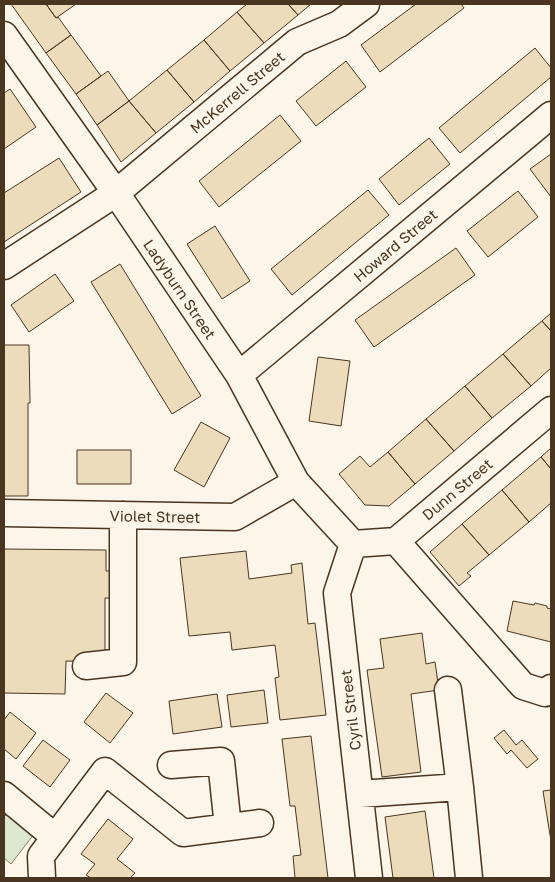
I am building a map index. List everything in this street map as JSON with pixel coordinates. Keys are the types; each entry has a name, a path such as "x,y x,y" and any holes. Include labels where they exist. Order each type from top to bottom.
{"street":[{"name":"McKerrell Street","path":"4,266 116,193 297,42 339,24 366,4"},
{"name":"Ladyburn Street","path":"4,35 116,193 239,375 296,482 353,544"},
{"name":"Howard Street","path":"239,375 551,115"},
{"name":"Dunn Street","path":"396,541 551,410"},
{"name":"Violet Street","path":"4,513 235,517 296,482"},
{"path":"86,666 123,662 123,515"},
{"path":"353,544 396,541 523,686 545,693 551,688"},
{"name":"Cyril Street","path":"353,544 337,593 369,878"},
{"path":"448,690 470,878"},
{"path":"171,765 221,761 228,827"},
{"path":"42,878 41,856 105,771 183,833 260,823"},
{"path":"360,794 460,787"},
{"path":"4,794 56,837"}],"green space":[{"path":"7,814 34,834 11,864 4,858 4,817"}],"building":[{"path":"11,4 46,4 71,35 46,53"},
{"path":"46,4 76,4 56,18"},
{"path":"247,4 288,4 298,15 264,43 237,12"},
{"path":"288,4 311,4 298,15"},
{"path":"416,4 461,4 464,8 380,72 361,45"},
{"path":"237,12 264,43 230,71 204,40"},
{"path":"71,35 101,76 76,94 46,53"},
{"path":"204,40 230,71 194,102 167,70"},
{"path":"535,48 551,68 551,77 460,153 439,128"},
{"path":"346,61 366,87 316,126 296,101"},
{"path":"167,70 194,102 156,133 129,101"},
{"path":"108,71 129,101 97,125 76,94"},
{"path":"10,89 36,127 4,149 4,93"},
{"path":"129,101 156,133 121,162 97,125"},
{"path":"280,115 301,141 219,207 199,181"},
{"path":"429,138 450,164 399,205 379,179"},
{"path":"551,154 551,197 530,169"},
{"path":"59,158 81,192 4,242 4,193"},
{"path":"368,190 389,215 292,295 271,269"},
{"path":"518,191 538,217 488,257 467,231"},
{"path":"215,226 250,281 222,299 187,244"},
{"path":"456,248 475,275 374,347 355,320"},
{"path":"120,264 201,396 172,414 91,282"},
{"path":"55,274 74,301 29,332 11,305"},
{"path":"551,313 551,331 542,321"},
{"path":"542,321 551,331 551,368 531,386 503,354"},
{"path":"4,345 29,345 28,496 4,496"},
{"path":"503,354 531,386 492,418 465,386"},
{"path":"318,357 350,361 341,426 309,421"},
{"path":"465,386 492,418 454,451 426,419"},
{"path":"426,419 454,451 415,484 388,452"},
{"path":"201,422 230,438 204,487 174,470"},
{"path":"551,448 551,469 541,457"},
{"path":"77,450 131,450 131,484 77,484"},
{"path":"388,452 415,484 389,506 365,505 339,474 360,456 370,467"},
{"path":"541,457 551,469 551,503 529,522 502,490"},
{"path":"502,490 529,522 489,555 462,524"},
{"path":"462,524 489,555 467,573 471,576 459,586 430,552"},
{"path":"4,549 106,550 106,571 117,571 117,598 105,598 105,662 66,661 65,694 4,693"},
{"path":"246,551 249,579 292,573 291,565 302,563 308,624 315,623 326,715 280,720 275,678 279,677 275,645 232,650 230,632 189,636 180,558"},
{"path":"513,601 534,605 535,603 551,609 551,642 507,631"},
{"path":"422,633 426,664 435,662 439,690 411,694 421,772 382,777 367,670 384,668 380,639"},
{"path":"264,690 268,723 231,727 227,695"},
{"path":"106,693 133,713 110,743 84,722"},
{"path":"217,694 222,727 173,734 169,701"},
{"path":"10,712 36,733 16,759 4,749 4,720"},
{"path":"504,730 516,745 522,740 538,759 527,768 511,750 507,754 494,738"},
{"path":"311,736 328,878 295,878 293,856 301,855 295,806 290,806 282,739"},
{"path":"43,740 70,760 50,787 23,766"},
{"path":"551,790 551,841 543,791"},
{"path":"425,811 434,878 393,878 385,817"},
{"path":"108,819 133,839 117,859 135,873 130,878 91,878 86,875 95,864 81,854"}]}
